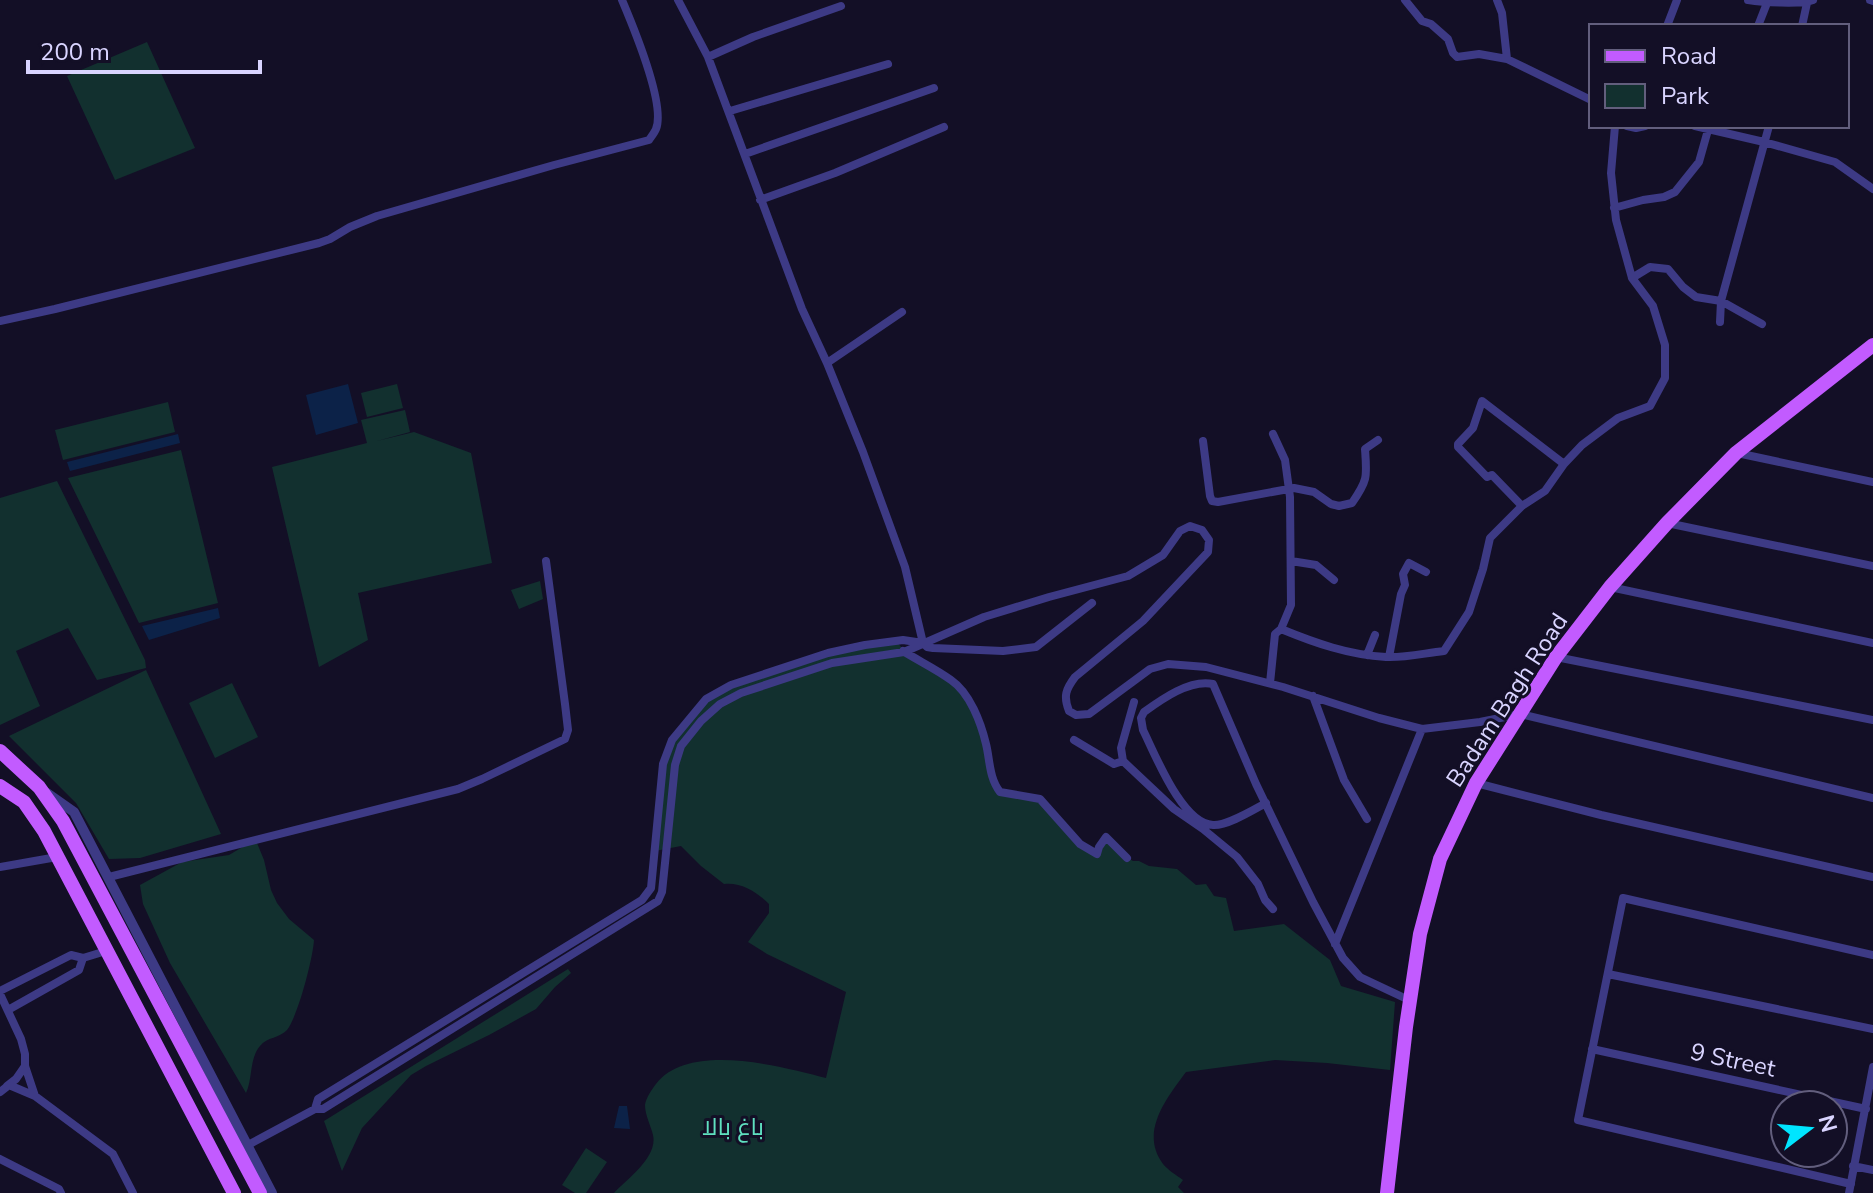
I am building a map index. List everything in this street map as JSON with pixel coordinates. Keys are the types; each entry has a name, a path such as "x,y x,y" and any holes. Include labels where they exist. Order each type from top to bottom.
{"main road":[{"name":"Badam Bagh Road","path":"1387,1193 1420,934 1440,859 1476,783 1556,657 1610,587 1667,523 1736,453 1873,345"},
{"path":"2,753 6,771 0,783 24,802 57,857 234,1193"},
{"path":"2,753 39,787 63,821 265,1190"}],"street":[{"path":"0,321 319,243 377,216 649,140 656,131 657,110 649,70 622,0"},
{"path":"678,0 708,57 802,309 863,452 905,567 923,643 933,648 1003,651 1036,647 1092,603"},
{"path":"1405,0 1422,21 1431,24 1448,39 1457,57 1479,54 1507,59 1589,99"},
{"path":"1497,0 1502,13 1507,59"},
{"path":"1668,24 1677,0"},
{"path":"1748,0 1767,3 1810,1 1803,24"},
{"path":"1759,24 1767,3"},
{"path":"708,57 753,37 841,6"},
{"path":"730,111 888,64"},
{"path":"745,154 934,88"},
{"path":"760,200 835,173 944,127"},
{"path":"1281,629 1324,646 1367,655 1389,657 1444,651 1469,612 1490,538 1522,506 1545,491 1582,445 1618,418 1650,406 1665,378 1665,345 1653,306 1632,278 1616,220 1611,173 1615,128"},
{"path":"1614,208 1675,192 1699,162 1713,128 1835,162 1873,189"},
{"path":"1720,322 1721,301 1768,128"},
{"path":"1632,278 1650,267 1668,269 1696,297 1721,301 1762,324"},
{"path":"827,363 902,312"},
{"path":"1522,506 1492,475 1487,477 1458,447 1473,428 1482,401 1564,464"},
{"path":"1270,683 1275,634 1281,629 1291,605 1290,497 1285,460 1273,434"},
{"path":"1203,441 1212,501 1294,488 1314,492 1339,506 1352,503 1366,479 1365,449 1378,440"},
{"path":"1736,453 1873,482"},
{"path":"1667,523 1873,566"},
{"path":"248,1145 315,1109 323,1109 658,901 662,892 675,765 681,746 720,704 741,693 832,663 904,652 999,612 1128,576 1163,555 1180,531 1190,526 1202,530 1209,540 1208,552 1143,621 1075,677 1067,687 1064,699 1069,711 1076,715 1089,714 1150,669 1168,664 1206,667 1422,729 1520,714 1873,798"},
{"path":"109,877 458,789 565,739 568,730 546,561"},
{"path":"1291,561 1316,565 1334,580"},
{"path":"1389,657 1405,585 1403,574 1410,562 1426,572"},
{"path":"1610,587 1873,643"},
{"path":"1367,655 1375,635"},
{"path":"315,1109 318,1099 642,900 651,888 663,764 672,740 706,699 731,685 828,653 903,640 923,643"},
{"path":"896,641 904,652 952,680 962,690 983,733 994,782 1000,792 1040,799 1080,844 1097,854 1106,837 1127,858"},
{"path":"1556,657 1873,720"},
{"path":"1266,803 1214,826 1191,814 1175,796 1143,730 1141,718 1144,712 1182,689 1209,682 1213,684 1266,803 1343,958 1360,977 1411,1001"},
{"path":"1313,696 1344,780 1367,819"},
{"path":"1134,702 1121,748 1123,761 1174,809 1237,857 1273,909"},
{"path":"1335,944 1422,729"},
{"path":"1074,740 1114,764 1123,761"},
{"path":"1476,783 1873,877"},
{"path":"39,787 74,812 248,1145 265,1190"},
{"path":"0,867 57,857"},
{"path":"654,862 665,863"},
{"path":"1873,955 1623,898 1578,1120 1850,1188 1873,1067"},
{"path":"580,938 586,947"},
{"path":"35,1096 25,1066 21,1039 0,992 71,955 83,958 106,951"},
{"path":"8,1010 79,970 83,958"},
{"path":"1608,974 1873,1029"},
{"name":"9 Street","path":"1592,1049 1866,1109"},
{"path":"3,1088 25,1066"},
{"path":"3,1088 35,1096 113,1154 133,1193"},
{"path":"0,1159 59,1189 61,1193"},
{"path":"1853,1166 1873,1170"}],"green space":[{"path":"147,42 195,148 115,180 67,76"},
{"path":"397,384 403,408 367,417 361,393"},
{"path":"168,402 175,432 63,460 55,430"},
{"path":"405,410 410,432 377,441 414,432 471,453 492,563 358,593 368,640 319,667 272,467 367,443 361,420"},
{"path":"181,450 218,603 139,623 68,478"},
{"path":"57,481 145,660 146,668 97,680 68,628 16,651 40,706 0,725 0,498"},
{"path":"540,581 543,599 519,609 511,590"},
{"name":"باغ بالا","path":"896,641 960,689 974,715 997,788 1040,799 1066,830 1096,854 1106,837 1133,861 1177,869 1196,885 1206,884 1214,896 1226,898 1234,931 1284,924 1330,960 1341,986 1395,1002 1390,1070 1275,1060 1186,1072 1158,1116 1154,1140 1163,1164 1183,1180 1178,1187 1184,1193 614,1193 641,1167 651,1151 653,1135 645,1105 656,1084 671,1071 690,1063 737,1061 826,1078 846,992 748,942 769,913 769,904 759,896 743,886 724,884 681,846 655,851 663,764 672,740 706,699 731,685 828,653"},
{"path":"146,670 221,834 140,858 109,859 76,803 9,736"},
{"path":"232,683 258,737 215,758 189,703"},
{"path":"251,842 257,843 277,903 289,919 314,940 296,1013 284,1033 260,1046 246,1093 170,963 143,904 140,885 182,862 229,855"},
{"path":"568,969 571,973 536,1009 411,1075 362,1128 342,1171 324,1121"},
{"path":"586,1148 607,1162 586,1193 575,1193 562,1185"}],"water":[{"path":"348,384 358,423 316,435 306,395"},
{"path":"178,434 180,443 70,471 67,462"},
{"path":"218,608 220,618 149,640 142,626"},
{"path":"619,1106 627,1106 630,1129 614,1128"}]}
